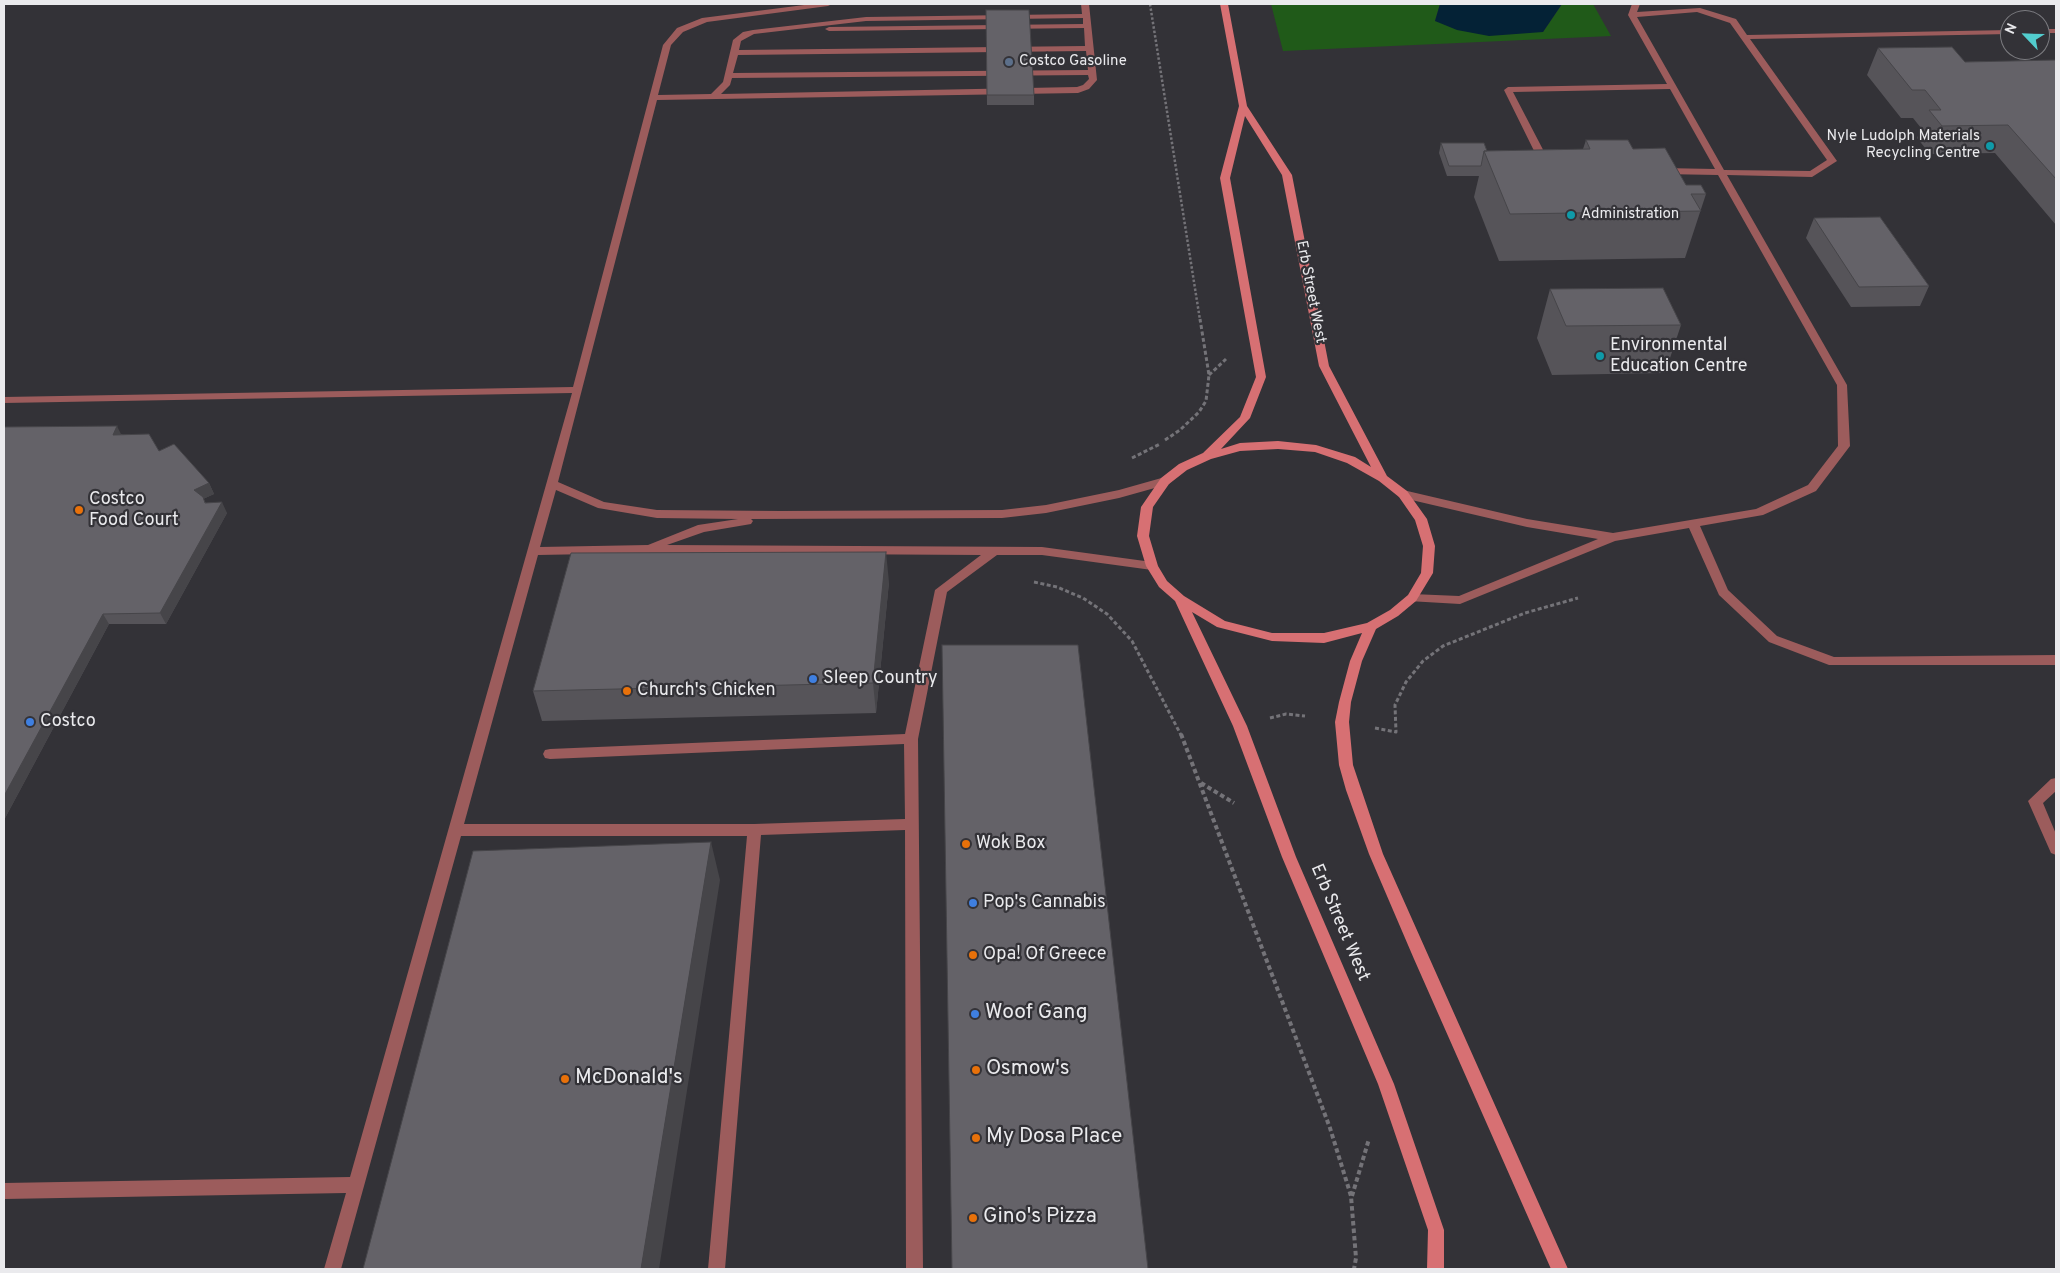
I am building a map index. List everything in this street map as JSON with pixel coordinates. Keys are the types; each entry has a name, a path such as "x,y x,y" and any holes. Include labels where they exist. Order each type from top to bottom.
{"main road":[{"name":"Erb Street West","path":"1224,4 1243,106 1287,175 1324,366 1383,478"},
{"name":"Erb Street West","path":"1206,456 1245,418 1262,377 1225,178 1243,106"},
{"path":"1278,445 1316,450 1352,460 1383,478 1403,494 1421,518 1429,546 1426,573 1412,598 1394,613 1371,626 1324,638 1272,637 1221,624 1180,599 1163,584 1152,566 1143,536 1147,507 1165,481 1183,467 1206,456 1240,447 1278,445"},
{"name":"Erb Street West","path":"1180,599 1240,726 1289,857 1386,1084 1436,1230 1436,1269"},
{"path":"1371,626 1356,661 1345,702 1342,722 1346,766 1353,790 1376,854 1421,959 1560,1269"}],"lane":[{"path":"333,1269 578,390 665,50 674,35 688,26 705,20 828,4"},
{"path":"653,98 1070,91 1086,88 1091,84 1092,72 1085,4"},
{"path":"1412,598 1460,600 1613,537 1694,525 1759,512 1812,488 1844,446 1842,386 1632,15 1636,4"},
{"path":"1632,15 1697,10 1733,21 1832,160 1812,174 1654,171"},
{"path":"712,97 727,83 735,44 740,37 746,34 866,19 1086,16"},
{"path":"771,30 1087,26"},
{"path":"1745,38 2000,32"},
{"path":"734,53 1090,48"},
{"path":"729,76 1092,72"},
{"path":"1558,168 1548,168 1508,90 1672,86"},
{"path":"4,400 578,390"},
{"path":"552,484 602,505 657,514 781,516 1002,514 1046,509 1110,496 1165,481"},
{"path":"1403,494 1527,522 1613,537"},
{"path":"646,549 702,528 781,516"},
{"path":"1694,525 1723,592 1773,639 1833,662 2056,660"},
{"path":"534,551 646,549 1042,551 1152,566"},
{"path":"915,1269 911,738 942,590 994,551"},
{"path":"550,754 911,738"},
{"path":"2056,783 2035,801 2056,849"},
{"path":"456,830 754,830 912,824"},
{"path":"717,1269 754,830"},
{"path":"4,1191 357,1185"}],"path":[{"path":"1127,460 1164,441 1180,430 1199,412 1206,400 1209,375 1150,4"},
{"path":"1036,574 1034,582 1057,587 1083,598 1108,614 1132,640 1185,742 1330,1128 1352,1196 1356,1258 1354,1269"},
{"path":"1367,726 1396,732 1395,705 1406,682 1423,661 1443,646 1526,613 1578,598"},
{"path":"1269,718 1286,714 1305,716"}],"green space":[{"path":"1271,4 1440,4 1435,21 1543,32 1562,4 1593,4 1611,36 1283,51"}],"water":[{"path":"1440,4 1562,4 1543,32 1489,36 1457,30 1435,21"}],"building":[{"name":"Costco Gasoline","path":"986,10 1029,10 1034,95 987,95"},
{"path":"1952,47 1965,62 2056,60 2056,179 2008,125 1942,126 1929,110 1941,110 1925,90 1912,90 1878,48"},
{"path":"1586,140 1628,140 1633,149 1665,148 1686,185 1701,185 1706,194 1691,194 1701,211 1510,214 1484,151 1590,149"},
{"path":"1441,143 1484,143 1487,151 1484,151 1481,166 1449,166"},
{"path":"1880,217 1929,286 1859,287 1814,218"},
{"path":"1663,288 1681,325 1566,326 1550,289"},
{"name":"Costco","path":"117,426 113,435 149,434 159,451 174,444 209,483 194,490 203,497 205,503 222,502 160,613 103,614 4,796 4,427"},
{"path":"886,552 873,683 533,691 571,553"},
{"path":"942,645 1078,645 1148,1269 952,1269"},
{"name":"McDonald's","path":"711,842 641,1269 363,1269 473,851"}],"place":[{"name":"Costco Gasoline","path":"1009,62"},
{"name":"Nyle Ludolph Materials Recycling Centre","path":"1990,146"},
{"name":"Administration","path":"1571,215"},
{"name":"Environmental Education Centre","path":"1600,356"},
{"name":"Costco Food Court","path":"79,510"},
{"name":"Sleep Country","path":"813,679"},
{"name":"Church's Chicken","path":"627,691"},
{"name":"Costco","path":"30,722"},
{"name":"Wok Box","path":"966,844"},
{"name":"Pop's Cannabis","path":"973,903"},
{"name":"Opa! Of Greece","path":"973,955"},
{"name":"Woof Gang","path":"975,1014"},
{"name":"Osmow's","path":"976,1070"},
{"name":"McDonald's","path":"565,1079"},
{"name":"My Dosa Place","path":"976,1138"},
{"name":"Gino's Pizza","path":"973,1218"}]}
